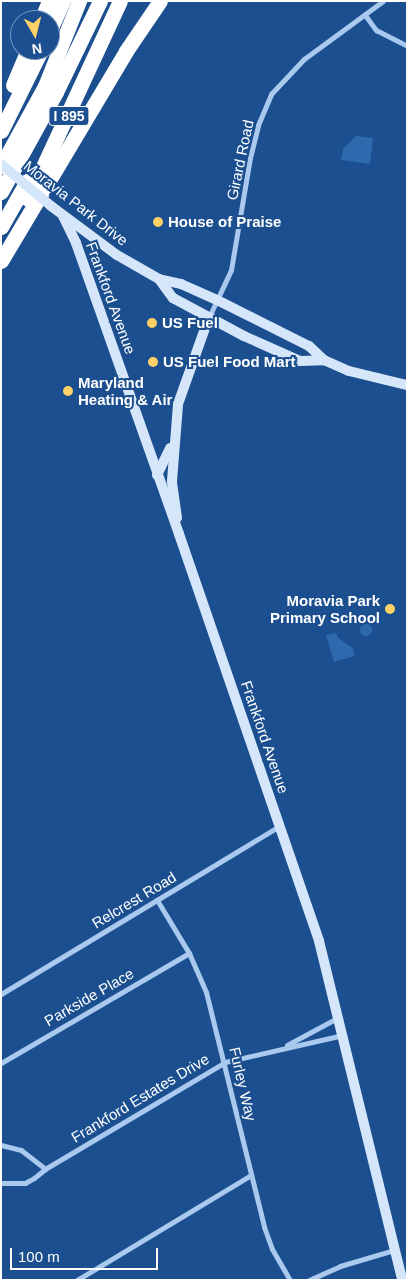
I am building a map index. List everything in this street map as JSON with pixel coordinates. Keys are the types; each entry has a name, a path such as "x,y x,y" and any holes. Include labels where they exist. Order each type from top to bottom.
{"highway":[{"name":"I 895","path":"45,86 79,1"},
{"path":"1,165 45,86 59,65 88,1"},
{"path":"1,192 56,92 100,1"},
{"name":"I 895","path":"1,253 95,58 120,1"},
{"path":"1,261 126,51 160,1"},
{"name":"I 895","path":"1,227 95,58"},
{"path":"1,109 23,60"},
{"path":"1,131 36,60"}],"street":[{"path":"383,1 365,14 376,30 407,46"},
{"name":"Girard Road","path":"210,317 231,270 250,158 258,125 271,94 304,59 365,14"},
{"name":"Moravia Park Drive","path":"1,165 62,216 117,255 159,279 181,284 217,300 309,346 324,360 349,371 407,385"},
{"name":"Frankford Avenue","path":"62,216 76,243 179,534 319,941 340,1017 402,1280"},
{"name":"Moravia Park Drive","path":"159,279 173,298 210,317 300,361 324,360"},
{"path":"179,534 172,481 174,438 182,388 210,317"},
{"path":"157,475 174,438"},
{"name":"Relcrest Road","path":"1,994 280,826"},
{"name":"Furley Way","path":"157,900 189,953 211,1006 268,1241 290,1280"},
{"name":"Parkside Place","path":"1,1063 189,953"},
{"name":"Frankford Estates Drive","path":"280,1049 340,1017"},
{"name":"Frankford Estates Drive","path":"1,1183 25,1183 45,1168 225,1062 344,1035"},
{"path":"1,1145 21,1150 45,1168"},
{"path":"77,1280 251,1175"},
{"path":"309,1280 340,1266 395,1250"}],"shaded area":[{"path":"356,136 373,138 370,164 341,160 343,149"},
{"path":"364,624 368,624 372,630 368,636 364,636 360,632 360,628"},
{"path":"336,633 338,638 353,648 355,656 334,662 326,635"}],"place":[{"name":"House of Praise","path":"158,222"},
{"name":"US Fuel","path":"152,323"},
{"name":"US Fuel Food Mart","path":"153,362"},
{"name":"Maryland Heating & Air","path":"68,391"},
{"name":"Moravia Park Primary School","path":"390,609"}]}
